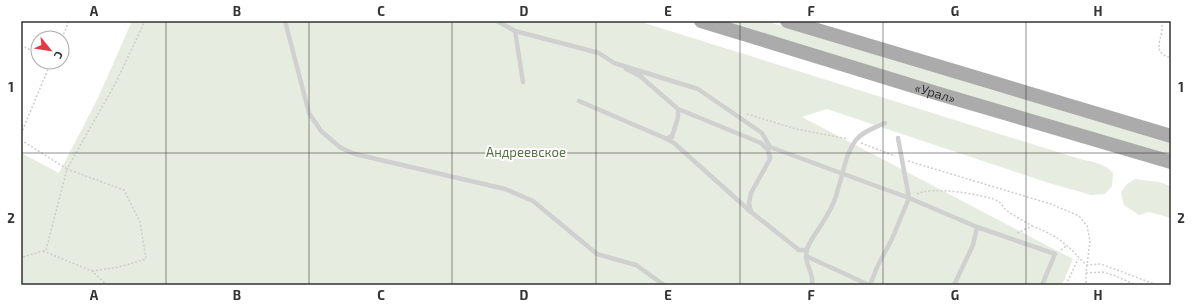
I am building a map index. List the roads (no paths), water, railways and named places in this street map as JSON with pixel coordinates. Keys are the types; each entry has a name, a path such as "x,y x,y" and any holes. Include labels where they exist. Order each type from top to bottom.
{"main road":[{"name":"«Урал»","path":"701,21 936,93 1171,162"},
{"name":"«Урал»","path":"787,21 1171,136"}],"lane":[{"path":"285,21 309,113 321,131 341,148 355,154 505,189 533,201 597,254 636,265 664,285"},
{"path":"497,21 515,31 599,53 614,63 640,76 678,109 761,142 768,150 770,159"},
{"path":"515,31 523,82"},
{"path":"614,63 698,89 762,133 770,147 770,159 751,193 749,203 751,212"},
{"path":"580,101 669,137 751,212 799,250 807,250"},
{"path":"669,137 678,117 678,109"},
{"path":"812,285 812,277 807,266 807,250 811,240 826,216 838,190 842,173 855,141 863,133 885,123"},
{"path":"806,256 869,285 892,239 908,198 898,138"},
{"path":"770,147 908,198 977,227 1056,254 1042,285"},
{"path":"954,285 973,245 977,227"}],"park label":[{"name":"Андреевское","path":"526,152"}]}
